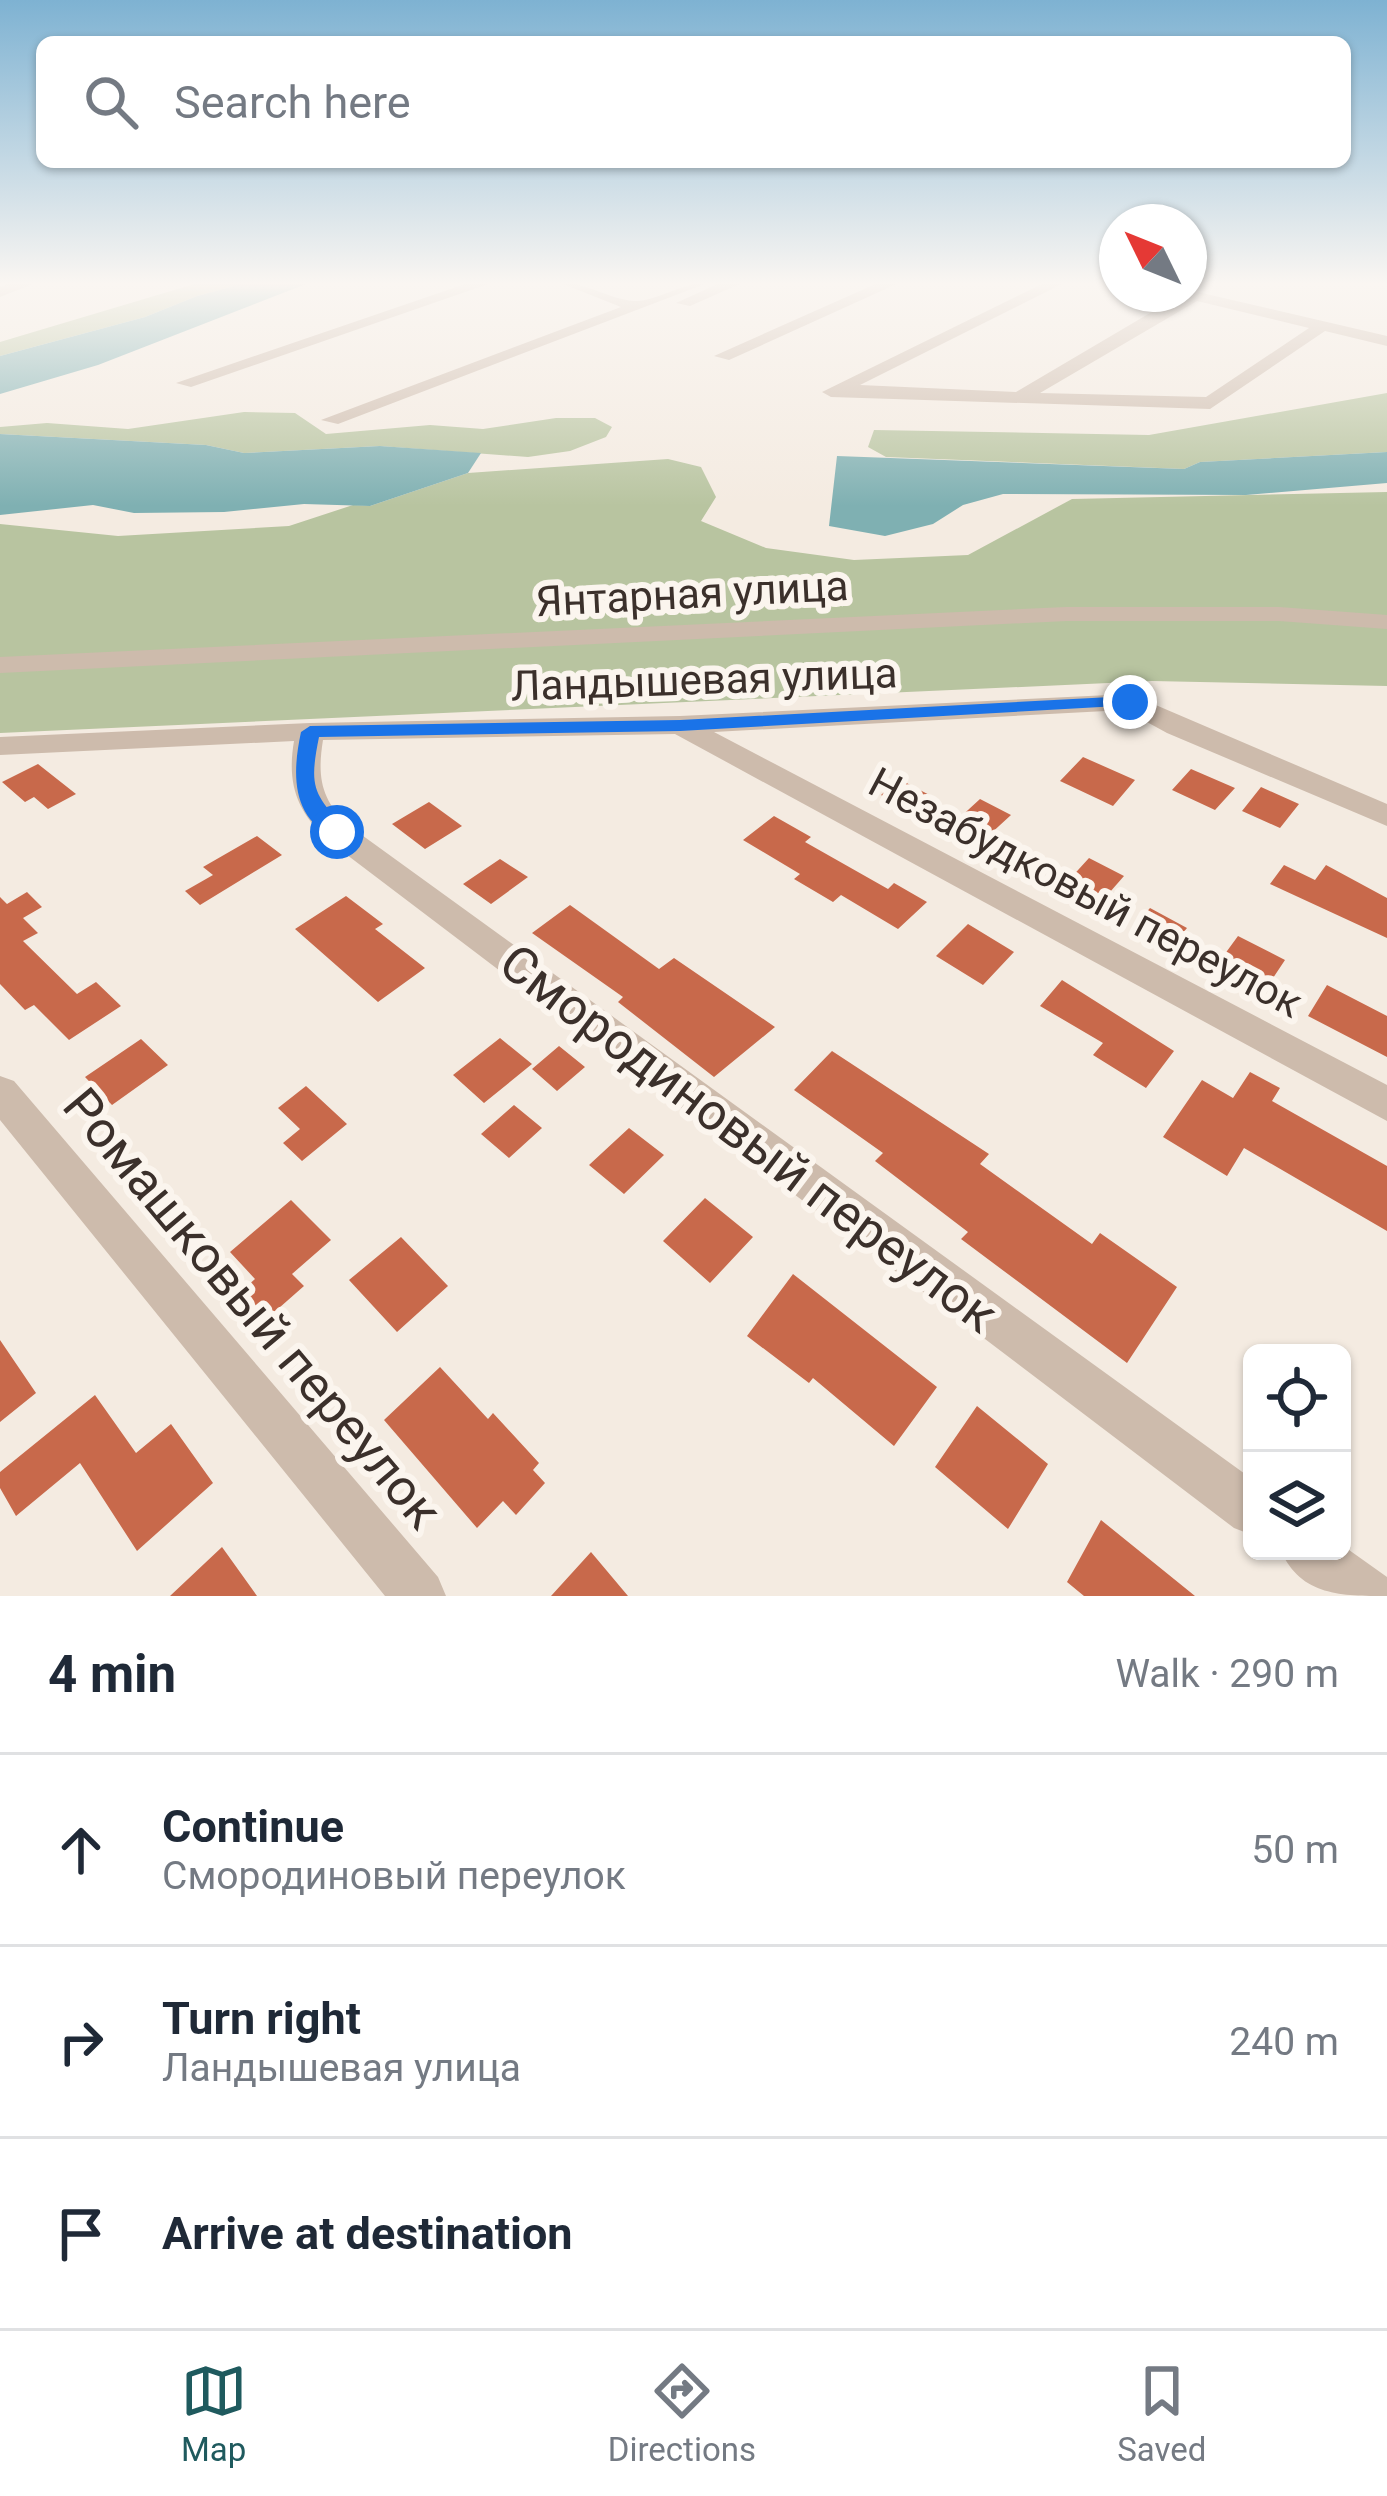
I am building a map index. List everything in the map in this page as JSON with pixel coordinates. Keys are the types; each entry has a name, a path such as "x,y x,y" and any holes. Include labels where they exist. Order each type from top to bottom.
{"street":[{"path":"185,383 265,356"},
{"path":"332,420 503,356"},
{"path":"905,356 831,392 1210,403 1278,356"},
{"path":"1020,397 1088,356"},
{"name":"Янтарная улица","path":"0,665 1066,614 1280,614 1387,622"},
{"name":"Ландышевая улица","path":"0,746 310,732 680,725 1130,702 1387,816"},
{"name":"Незабудковый переулок","path":"680,725 1387,1104"},
{"name":"Смородиновый переулок","path":"310,732 303,770 311,809 337,832 1243,1503"},
{"name":"Ромашковый переулок","path":"0,1092 419,1596"},
{"path":"1319,1560 1367,1596"}],"green space":[{"path":"1387,393 1387,452 1200,462 1184,469 886,457 868,447 874,430 1149,435"},
{"path":"244,412 295,413 326,434 430,425 483,429 556,418 595,418 612,427 606,437 570,451 528,457 380,446 244,453 206,445 0,434 0,427 47,423 128,429"},
{"path":"668,459 701,467 716,497 701,521 766,548 854,560 968,555 1072,499 1387,492 1387,686 1152,681 0,733 0,524 118,536 289,526 353,505 370,506 468,473"}],"water":[{"path":"0,356 120,356 98,365 0,394"},
{"path":"0,434 206,445 244,453 380,446 481,453 468,473 370,506 304,504 224,512 134,513 93,505 0,515"},
{"path":"1387,452 1387,483 1246,495 1003,494 963,505 933,524 885,536 829,526 837,456 1184,469 1200,462"}],"building":[{"path":"1083,757 1135,780 1113,806 1060,781"},
{"path":"38,764 76,794 48,809 34,797 25,802 2,782"},
{"path":"1191,769 1235,788 1215,810 1172,790"},
{"path":"899,779 937,799 919,815 881,795"},
{"path":"1261,787 1299,804 1280,828 1242,811"},
{"path":"980,799 1011,815 987,837 956,821"},
{"path":"429,802 462,826 425,849 392,824"},
{"path":"774,816 811,837 805,842 888,889 894,883 927,902 898,929 841,895 833,902 794,879 800,874 743,840"},
{"path":"257,836 282,855 200,905 185,891 213,875 203,867"},
{"path":"1089,858 1124,876 1103,900 1068,881"},
{"path":"500,859 528,877 491,904 463,884"},
{"path":"1284,865 1315,880 1326,865 1387,898 1387,938 1270,884"},
{"path":"27,892 42,907 23,918 38,933 23,941 77,994 96,982 121,1006 69,1040 34,1005 25,1010 0,984 0,897 7,904"},
{"path":"346,896 383,924 375,929 425,968 378,1002 295,929"},
{"path":"570,905 659,969 674,958 775,1027 714,1077 618,1002 623,997 532,933"},
{"path":"1150,908 1187,928 1169,950 1131,930"},
{"path":"968,924 1014,952 983,985 936,956"},
{"path":"1238,936 1285,960 1267,987 1219,962"},
{"path":"1062,980 1174,1051 1146,1088 1093,1055 1103,1043 1040,1006"},
{"path":"1327,985 1387,1016 1387,1057 1308,1016"},
{"path":"500,1038 532,1064 484,1103 453,1075"},
{"path":"141,1039 168,1065 112,1105 85,1077"},
{"path":"559,1046 585,1067 557,1091 532,1069"},
{"path":"832,1051 989,1154 980,1164 1092,1244 1100,1233 1177,1287 1127,1363 961,1239 968,1232 875,1161 883,1153 794,1090"},
{"path":"1250,1072 1280,1088 1272,1101 1387,1166 1387,1231 1244,1148 1227,1176 1163,1137 1202,1080 1233,1098"},
{"path":"306,1086 347,1124 302,1161 283,1143 300,1129 278,1108"},
{"path":"514,1105 542,1128 509,1158 481,1134"},
{"path":"629,1128 664,1155 624,1194 589,1165"},
{"path":"705,1198 753,1237 710,1283 663,1241"},
{"path":"291,1200 331,1240 292,1274 304,1286 254,1330 228,1303 255,1279 230,1252"},
{"path":"401,1237 448,1286 397,1332 349,1280"},
{"path":"793,1274 937,1387 894,1446 813,1378 809,1383 747,1336"},
{"path":"0,1340 36,1393 0,1422"},
{"path":"440,1367 488,1419 493,1413 539,1463 533,1470 545,1483 516,1515 503,1501 477,1528 384,1420"},
{"path":"95,1395 136,1453 171,1424 213,1483 137,1551 80,1463 16,1516 0,1488 0,1472"},
{"path":"977,1406 1048,1464 1008,1529 935,1467"},
{"path":"1101,1520 1195,1596 1084,1596 1067,1582"},
{"path":"222,1547 257,1596 170,1596"},
{"path":"591,1552 628,1596 551,1596"}],"route":[{"path":"337,832 311,809 303,770 310,732 680,725 1130,702"}]}
